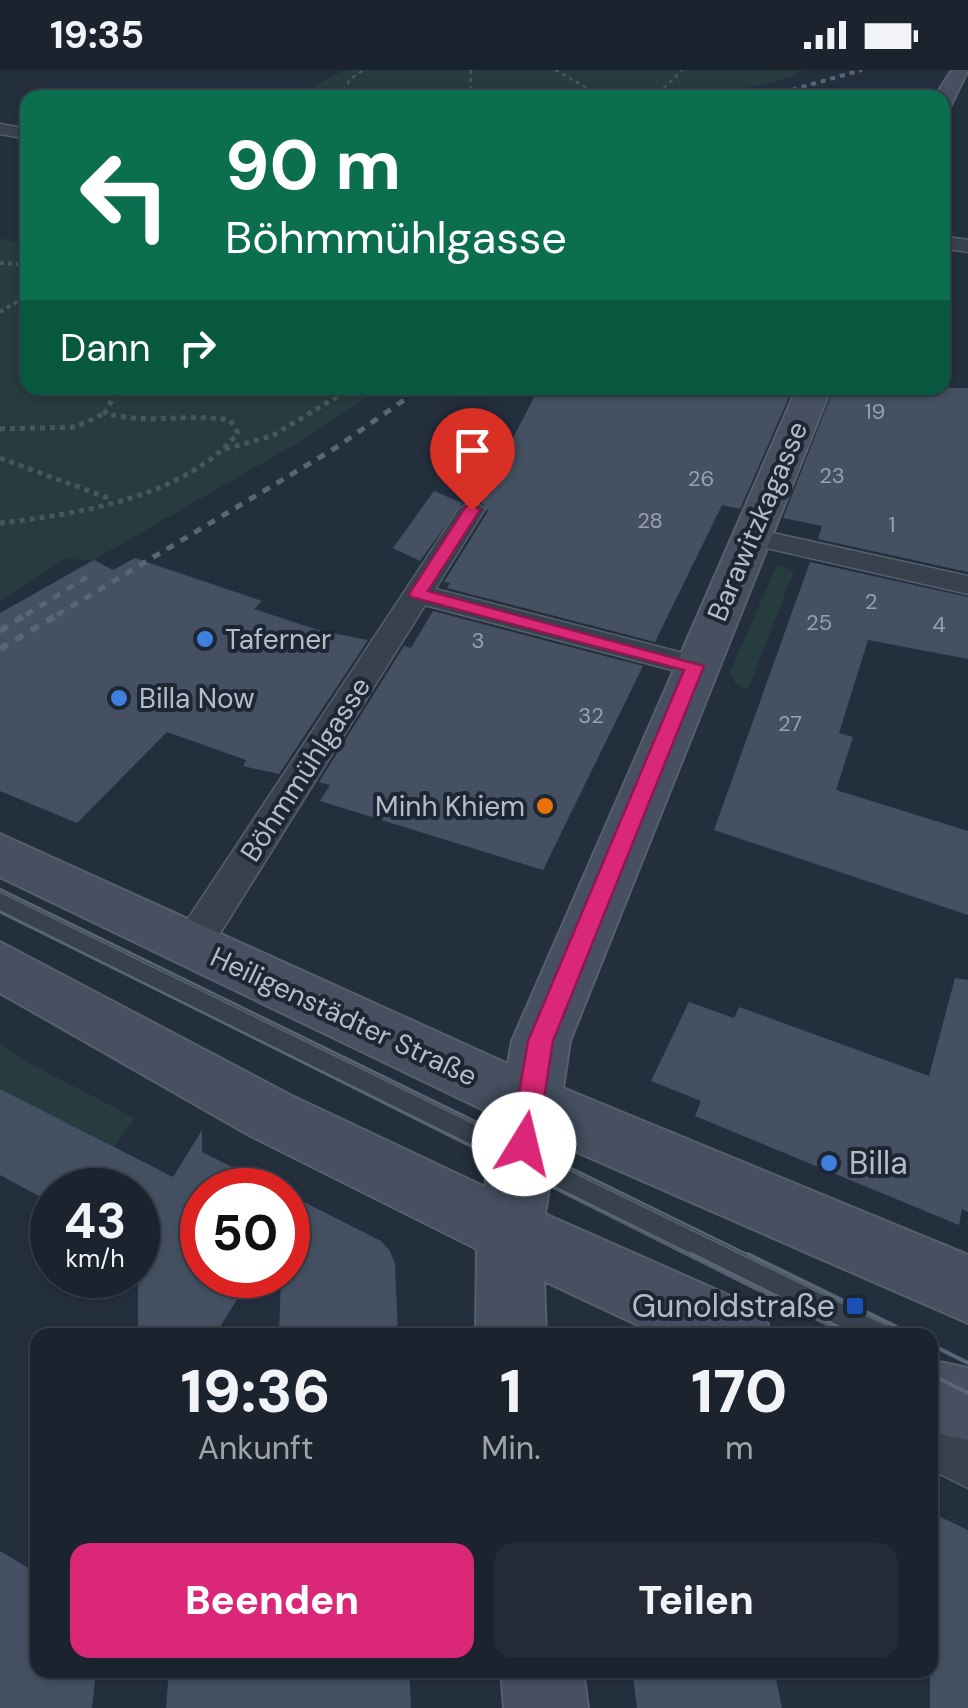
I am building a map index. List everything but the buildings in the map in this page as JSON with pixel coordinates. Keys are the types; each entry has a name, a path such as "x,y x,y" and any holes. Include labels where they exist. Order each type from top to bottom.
{"main road":[{"name":"Barawitzkagasse","path":"526,1131 540,1041 811,395"},
{"name":"Heiligenstädter Straße","path":"0,853 192,945 526,1131 968,1289"},
{"path":"0,966 128,1044 510,1231 723,1328"},
{"path":"510,1328 510,1231 526,1131"},
{"path":"543,1678 546,1708"}],"street":[{"name":"Böhmmühlgasse","path":"192,945 472,510"},
{"path":"750,536 968,585"},
{"path":"418,594 695,666"},
{"path":"938,1443 968,1461"}],"lane":[{"path":"0,901 526,1131 865,1328"}],"path":[{"path":"346,88 364,70"},
{"path":"555,70 591,90"},
{"path":"662,90 682,70"},
{"path":"0,429 76,427 105,413 114,395"},
{"path":"225,449 251,447 271,438 304,413 338,395"},
{"path":"0,523 58,518 168,481 225,449 238,433 230,420 192,416 151,423 105,413"},
{"path":"0,458 112,500"}],"green space":[{"path":"344,70 802,70 794,72 797,75 744,90 308,90"},
{"path":"0,238 20,243 20,395 371,395 304,439 94,560 64,559 0,601"},
{"path":"777,565 794,571 748,690 735,683 730,672"},
{"path":"0,1043 27,1062 135,1118 114,1147 0,1089"}],"tram line":[{"path":"0,889 753,1257"},
{"path":"0,912 696,1257"},
{"path":"691,1254 840,1328"},
{"path":"748,1254 899,1328"},
{"path":"938,1348 968,1363"},
{"path":"938,1378 968,1393"}],"railway":[{"path":"791,90 862,70"},
{"path":"62,612 337,447 411,395"},
{"path":"26,615 93,573"},
{"path":"0,631 30,612"},
{"path":"0,649 62,612"},
{"path":"57,615 62,612"}],"place":[{"name":"Taferner","path":"205,639"},
{"name":"Billa Now","path":"119,698"},
{"name":"Minh Khiem","path":"545,806"},
{"name":"Billa","path":"829,1163"},
{"name":"Gunoldstraße","path":"855,1306"}],"route":[{"path":"472,510 418,594 695,666 540,1041 524,1144"}]}
